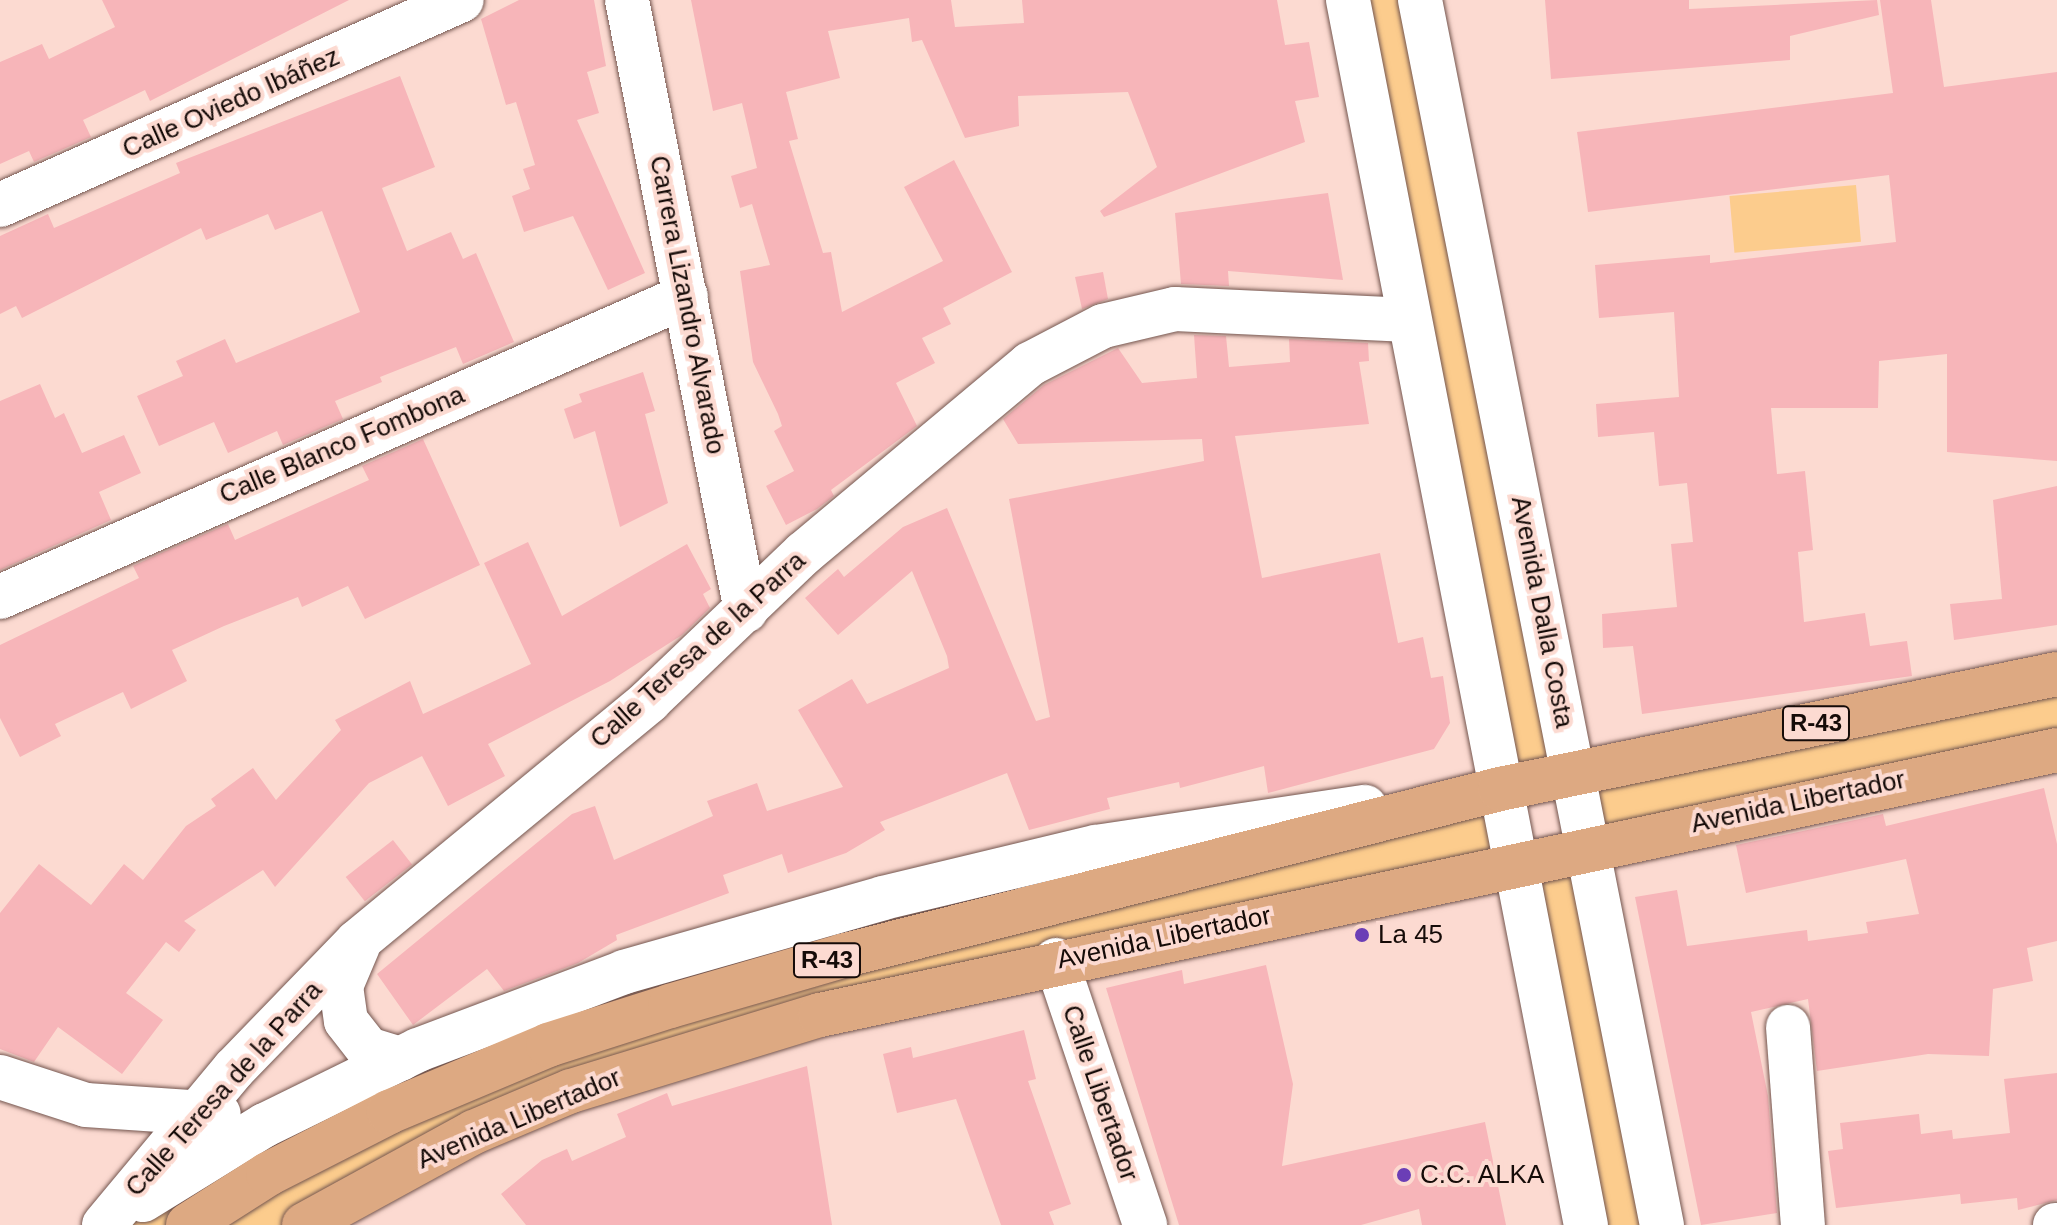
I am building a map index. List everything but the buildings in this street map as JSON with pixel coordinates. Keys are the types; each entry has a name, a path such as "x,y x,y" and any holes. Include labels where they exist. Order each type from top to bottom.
{"main road":[{"name":"Avenida Libertador","path":"188,1225 329,1141 548,1045 842,956 1500,789 2057,674"},
{"name":"Avenida Libertador","path":"304,1225 474,1132 571,1091 820,1015 1056,960 2057,750"}],"street":[{"name":"Calle Oviedo Ibáñez","path":"0,205 462,0"},
{"name":"Carrera Lizandro Alvarado","path":"627,0 746,611"},
{"path":"1348,0 1586,1225"},
{"name":"Avenida Dalla Costa","path":"1420,0 1662,1225"},
{"name":"Calle Blanco Fombona","path":"0,597 686,296"},
{"name":"Calle Teresa de la Parra","path":"106,1225 198,1112 291,1010 368,932 649,701 804,553 1030,364 1103,326 1175,309 1409,320"},
{"name":"Avenida Libertador","path":"106,1225 217,1152 309,1102 401,1059 624,972 991,871 1206,829 1500,789"},
{"path":"368,932 347,969 342,1005 368,1049 401,1059"},
{"name":"Calle Libertador","path":"1056,960 1145,1225"},
{"path":"106,1107 179,1081 291,1010"},
{"path":"1788,1027 1803,1225"},
{"path":"0,1077 59,1099 106,1107 198,1112 309,1102"}],"shaded area":[{"path":"1348,0 1420,0 1574,773 2057,674 2057,750 1589,848 1662,1225 1586,1225 1515,865 687,1052 304,1225 108,1225 217,1152 743,939 1500,789","holes":["1575,774 1589,848 1515,864 1501,789"]},
{"path":"1856,185 1861,242 1734,253 1729,196"}],"place":[{"name":"La 45","path":"1362,935"},
{"name":"C.C. ALKA","path":"1404,1175"}]}
